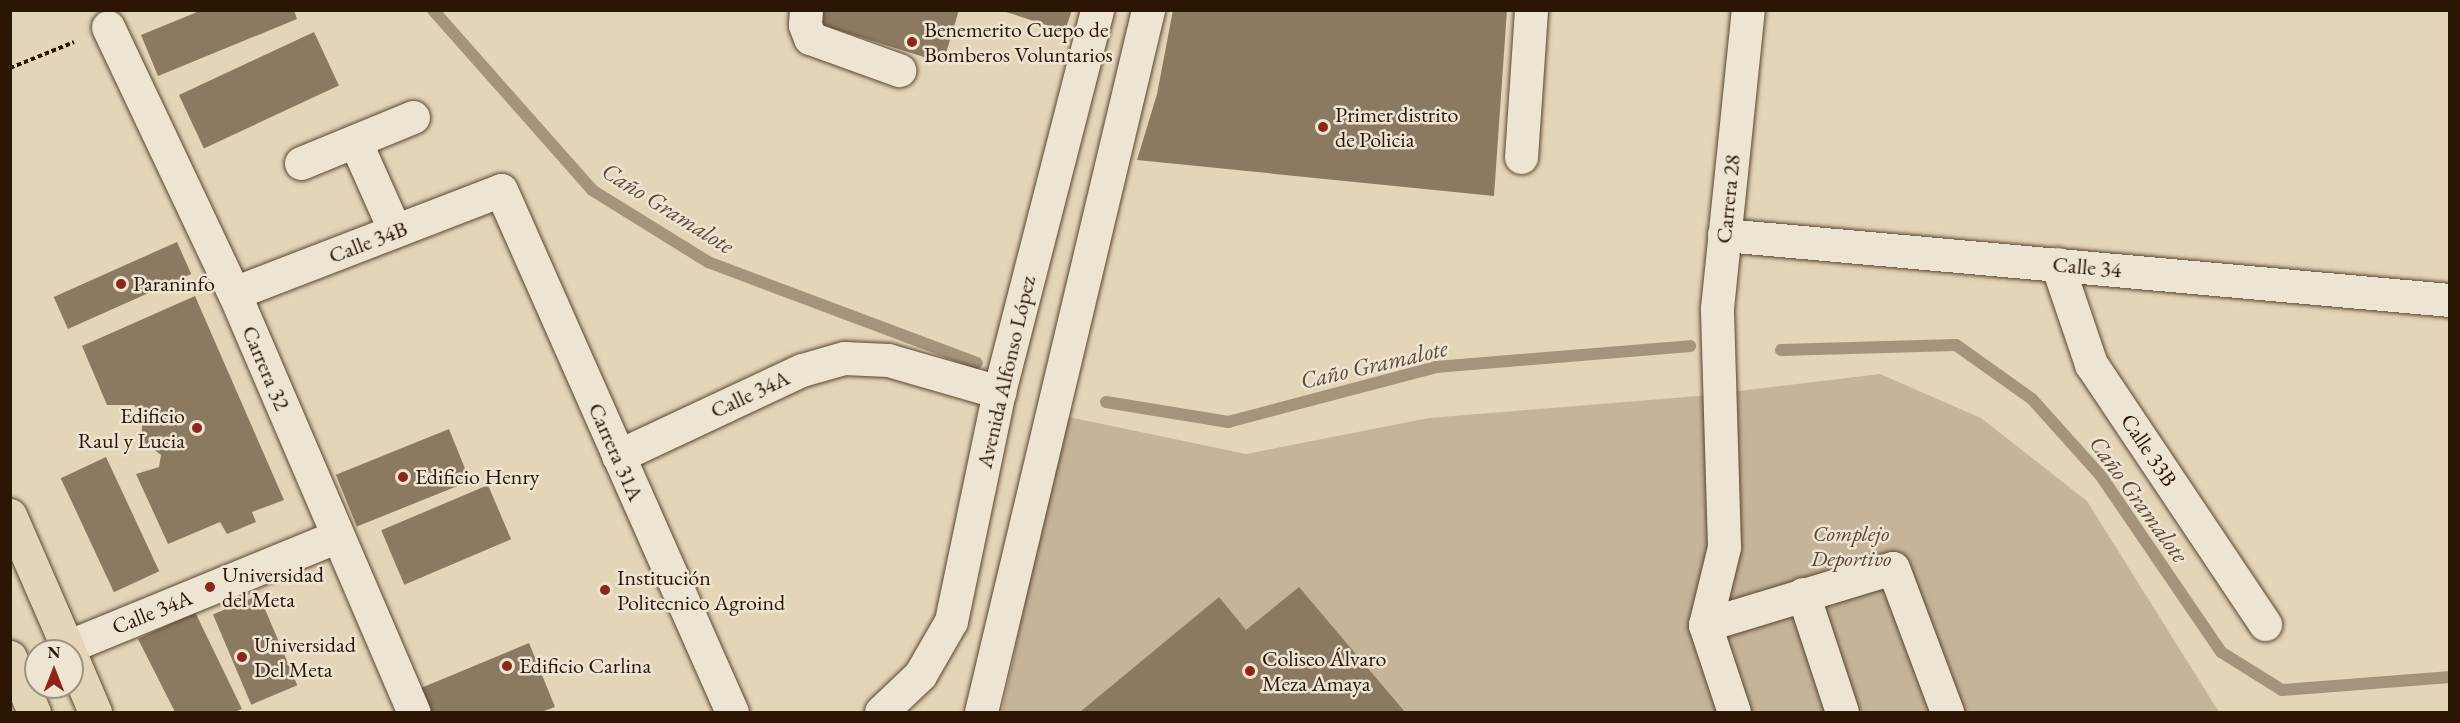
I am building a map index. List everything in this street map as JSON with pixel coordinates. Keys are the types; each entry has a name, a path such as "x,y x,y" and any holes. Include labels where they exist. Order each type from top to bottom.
{"main road":[{"path":"10,515 63,639"},
{"path":"10,657 34,712"},
{"path":"84,687 95,712"}],"street":[{"path":"806,10 805,25 810,38 898,70"},
{"name":"Avenida Alfonso López","path":"880,712 920,675 951,621 999,392 1097,10"},
{"path":"981,712 1148,10"},
{"path":"1521,157 1531,10"},
{"name":"Carrera 28","path":"1705,625 1724,547 1717,308 1748,10"},
{"name":"Carrera 32","path":"108,27 234,293 414,712"},
{"path":"301,163 413,117"},
{"path":"355,141 395,231"},
{"name":"Calle 34B","path":"234,293 501,190"},
{"name":"Carrera 31A","path":"501,190 732,712"},
{"name":"Calle 34","path":"1724,235 2450,300"},
{"name":"Calle 33B","path":"2057,264 2091,364 2265,624"},
{"name":"Calle 34A","path":"618,456 822,362 844,358 888,360 999,392"},
{"name":"Calle 34A","path":"84,646 337,536"},
{"path":"1734,712 1705,625 1893,568 1947,712"},
{"path":"1803,594 1842,712"}],"path":[{"path":"10,68 108,27"}],"green space":[{"name":"Complejo Deportivo","path":"1880,374 1981,418 2087,501 2219,712 1002,712 1064,416 1246,454 1429,418 1698,396"}],"building":[{"path":"202,10 294,10 297,19 158,76 141,35"},
{"name":"Benemerito Cuepo de Bomberos Voluntarios","path":"812,10 959,10 943,63 809,21"},
{"name":"Benemerito Cuepo de Bomberos Voluntarios","path":"1000,10 1072,10 1065,31"},
{"name":"Primer distrito de Policia","path":"1173,10 1507,10 1494,196 1137,160 1157,94"},
{"path":"314,32 339,85 204,148 179,95"},
{"name":"Paraninfo","path":"177,242 191,274 68,329 54,297"},
{"name":"Edificio Raul y Lucia","path":"195,296 284,500 252,512 256,522 227,534 220,522 168,544 136,474 159,467 161,455 141,440 143,416 134,405 107,405 82,346"},
{"name":"Edificio Henry","path":"449,429 470,481 357,527 336,475"},
{"path":"106,457 159,571 114,592 61,478"},
{"path":"488,485 511,539 404,585 381,530"},
{"name":"Coliseo Álvaro Meza Amaya","path":"1299,587 1405,712 1080,712 1219,597 1246,630"},
{"path":"259,595 297,685 251,705 213,615"},
{"path":"195,612 242,709 234,712 175,712 138,639"},
{"name":"Edificio Carlina","path":"529,643 555,707 541,712 431,712 421,688"}],"waterway":[{"name":"Caño Gramalote","path":"433,10 592,190 708,262 977,363"},
{"name":"Caño Gramalote","path":"1781,350 1956,345 2032,399 2101,476 2221,652 2282,690 2450,677"},
{"name":"Caño Gramalote","path":"1106,402 1228,422 1436,367 1690,346"}],"place":[{"name":"Benemerito Cuepo de Bomberos Voluntarios","path":"912,42"},
{"name":"Primer distrito de Policia","path":"1323,127"},
{"name":"Paraninfo","path":"121,284"},
{"name":"Edificio Raul y Lucia","path":"197,428"},
{"name":"Edificio Henry","path":"403,477"},
{"name":"Universidad del Meta","path":"210,587"},
{"name":"Institución Politecnico Agroind","path":"605,590"},
{"name":"Universidad Del Meta","path":"242,657"},
{"name":"Edificio Carlina","path":"507,666"},
{"name":"Coliseo Álvaro Meza Amaya","path":"1250,671"}]}
